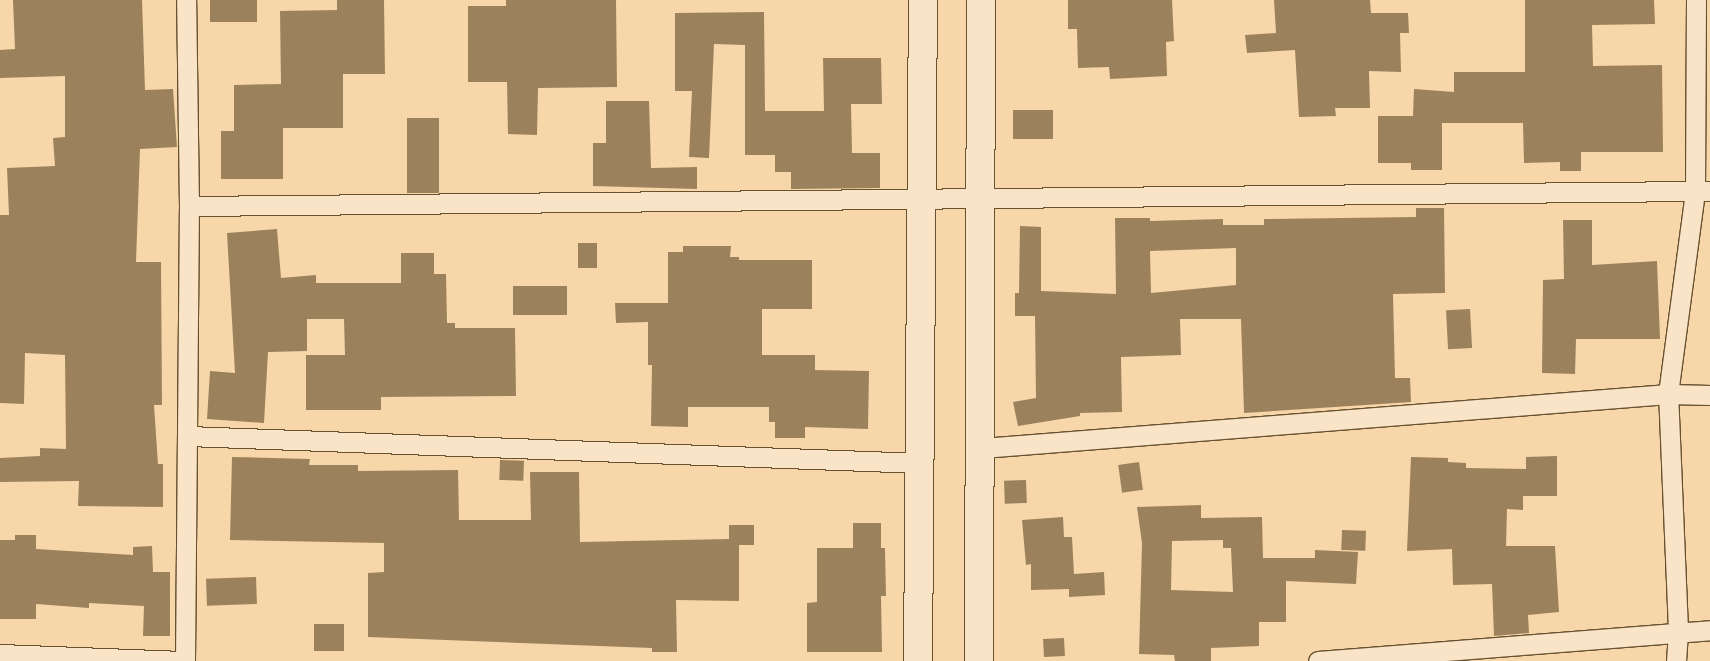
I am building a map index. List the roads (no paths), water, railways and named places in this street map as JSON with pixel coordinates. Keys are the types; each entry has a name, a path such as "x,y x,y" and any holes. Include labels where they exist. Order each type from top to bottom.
{"main road":[{"path":"918,661 923,0"},
{"path":"979,661 982,448 981,0"}],"street":[{"path":"185,661 189,206 186,0"},
{"path":"1676,661 1678,630 1668,394 1702,191 1696,0"},
{"path":"189,206 1702,191"},
{"path":"982,448 1668,394 1710,395"},
{"path":"188,436 920,464"},
{"path":"1318,661 1678,630 1710,630"},
{"path":"0,654 180,661"}]}
